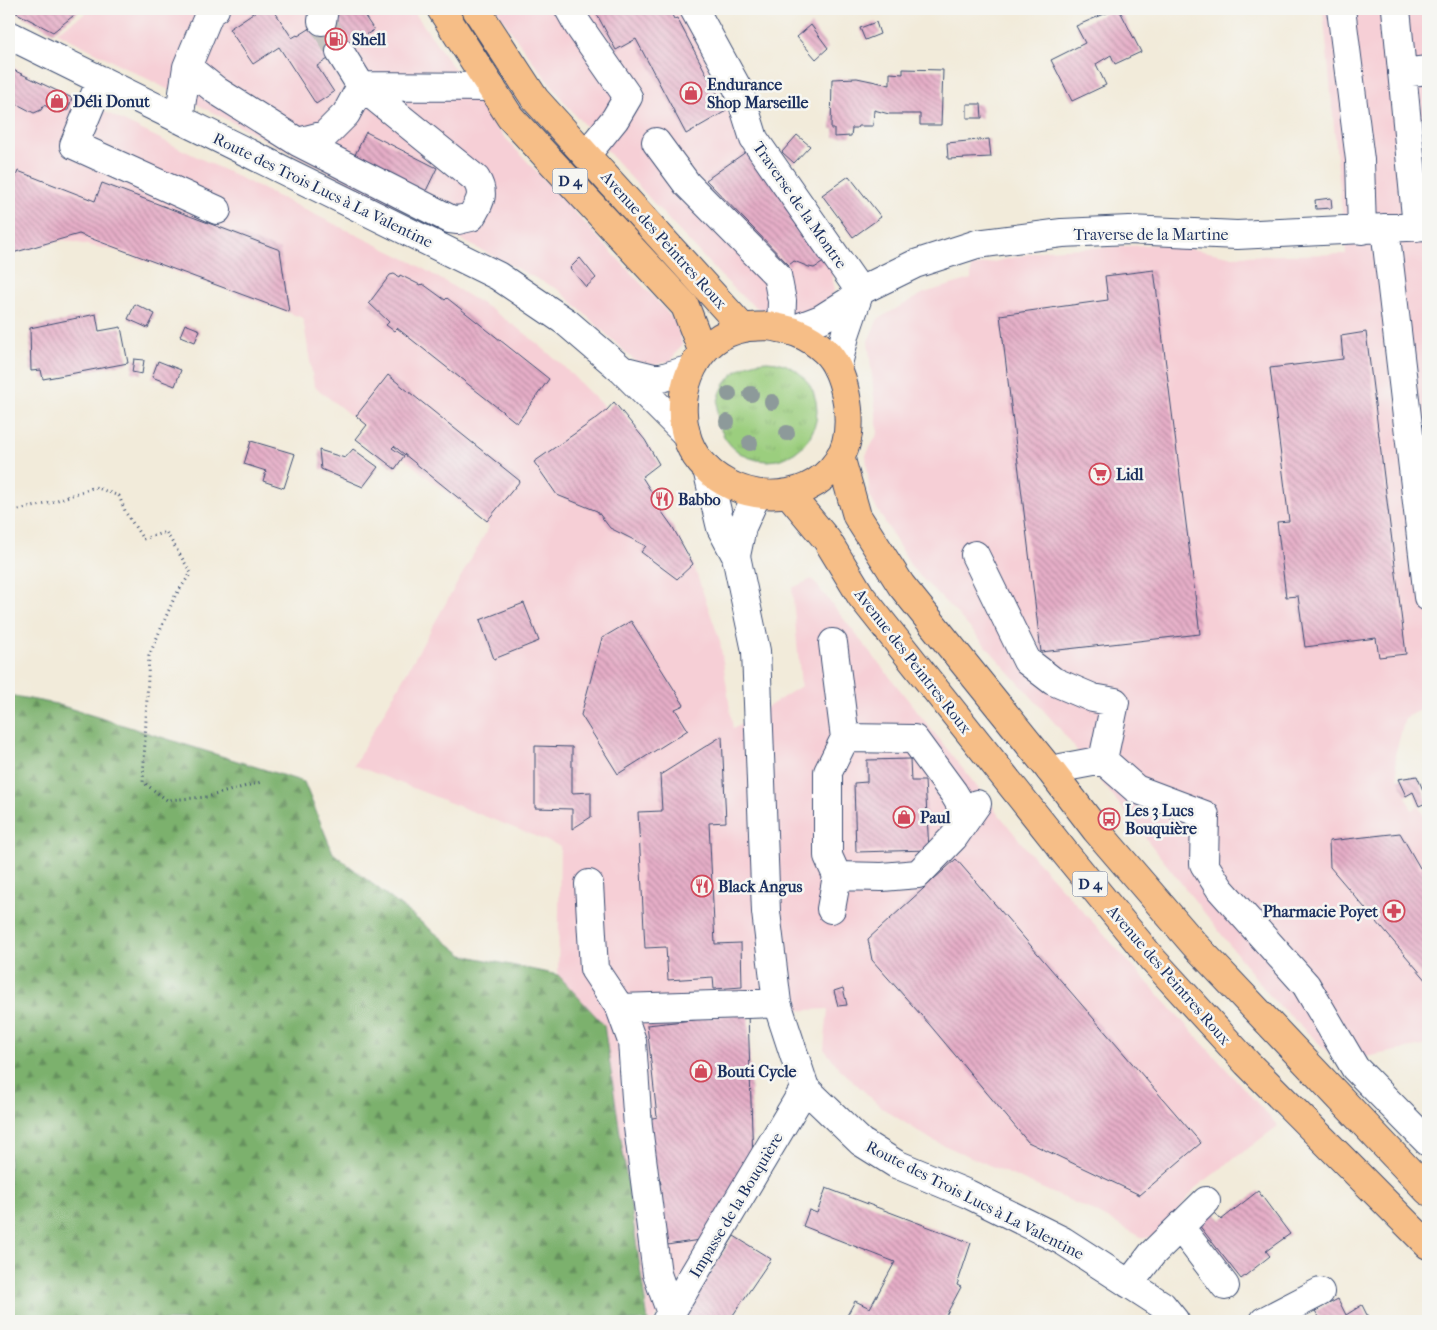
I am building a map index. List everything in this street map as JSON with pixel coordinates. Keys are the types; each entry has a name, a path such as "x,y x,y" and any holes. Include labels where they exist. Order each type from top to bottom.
{"main road":[{"name":"Avenue des Peintres Roux","path":"440,9 510,117 685,306 697,360"},
{"name":"Avenue des Peintres Roux","path":"479,10 535,99 743,328"},
{"path":"767,326 786,329 810,339 826,352 837,368 846,391 848,416 846,443 840,456 826,475 807,487 788,493 757,494 730,485 707,469 695,453 686,434 682,401 697,360 722,336 743,328 767,326"},
{"name":"D 4","path":"840,456 857,516 901,585 1096,830 1194,944 1428,1191"},
{"name":"Avenue des Peintres Roux","path":"788,493 827,540 861,596 1066,854 1153,960 1247,1063 1428,1245"}],"street":[{"path":"179,119 187,67 210,12 215,9"},
{"path":"569,9 578,25 628,96 615,119 586,155"},
{"name":"Traverse de la Montre","path":"694,9 739,91 754,139 858,294"},
{"path":"1341,9 1360,160 1374,229 1428,598"},
{"path":"1396,9 1415,72 1422,226"},
{"name":"Route des Trois Lucs à La Valentine","path":"9,35 498,276 566,322 622,370 686,434"},
{"path":"187,67 217,90 298,142 450,219 458,220 471,217 481,200 480,186 476,179 360,86 340,52"},
{"path":"101,80 74,145 217,210"},
{"path":"298,142 325,134 346,114 360,86"},
{"path":"360,86 491,87"},
{"path":"656,142 687,184 777,275 786,329"},
{"name":"Traverse de la Martine","path":"786,329 821,319 858,294 915,264 977,244 1052,234 1128,230 1236,235 1422,226"},
{"path":"837,368 858,294"},
{"name":"Route des Trois Lucs à La Valentine","path":"622,370 658,379 697,360"},
{"name":"Route des Trois Lucs à La Valentine","path":"707,469 720,528 736,556 756,651 766,912 777,1002 805,1088 860,1142 896,1164 968,1194 1063,1241 1162,1305 1175,1321"},
{"name":"Route des Trois Lucs à La Valentine","path":"736,556 742,527 757,494"},
{"path":"975,555 1027,661 1053,681 1092,698 1115,702 1102,760"},
{"path":"831,909 837,876 828,856 828,772 845,738 833,643"},
{"path":"837,876 882,877 918,874 954,837 973,811 953,792 914,739 845,738"},
{"path":"1050,770 1102,760"},
{"path":"1102,760 1136,788 1205,815 1204,864 1220,890 1306,986 1355,1068 1428,1142"},
{"path":"589,884 594,969 620,1008 632,1041 638,1127 657,1274 668,1317"},
{"path":"620,1008 777,1002"},
{"name":"Impasse de la Bouquière","path":"668,1317 805,1088"},
{"path":"1129,1284 1152,1254 1206,1201"},
{"path":"1180,1227 1225,1286"},
{"path":"1264,1321 1320,1292"}],"path":[{"path":"9,512 46,504 95,487 119,496 126,512 143,539 166,532 191,573 175,596 149,656 143,782 168,800 207,797 261,782"}],"shaded area":[{"path":"89,9 412,9 497,129 659,303 676,323 682,344 671,361 655,365 636,362 559,290 56,32"},
{"path":"496,9 680,9 696,36 734,126 832,269 834,291 828,307 801,316 759,309 745,299 667,218 569,108 519,43"},
{"path":"1323,9 1428,9 1428,640 1424,641 1428,678 1421,710 1405,718 1395,755 1398,779 1412,810 1419,806 1428,826 1428,1045 1339,1062 1273,1000 1060,729 960,617 912,568 870,497 866,455 878,433 868,341 878,319 924,293 971,279 971,267 1046,250 1166,244 1229,256 1346,254"},
{"path":"9,65 412,262 489,308 526,334 561,364 607,410 614,402 645,440 659,464 642,477 654,496 652,498 672,526 693,564 720,641 733,729 801,686 792,588 812,579 1028,851 1278,1126 1195,1188 1158,1237 1143,1238 1089,1209 932,1140 882,1108 839,1068 824,1049 828,1009 749,1013 750,1173 654,1321 649,1321 604,1025 558,975 560,846 354,765 489,527 314,386 303,318 117,251 64,240 9,255"}],"green space":[{"path":"767,361 786,365 802,376 813,392 817,411 813,430 802,446 786,457 767,461 748,457 732,446 721,430 717,411 721,392 732,376 748,365"},
{"path":"9,695 56,704 304,782 333,853 463,955 558,975 604,1025 648,1321 9,1321"}],"building":[{"path":"9,9 76,9 78,12 53,32"},
{"path":"259,9 273,9 292,38 341,9 360,9 374,30 317,66 334,92 316,104 279,47 253,64 229,29"},
{"path":"594,9 669,9 674,19 677,18 726,111 686,134 636,39 616,50"},
{"path":"1119,9 1141,52 1115,64 1111,55 1096,64 1106,85 1072,101 1051,60 1085,43 1076,26"},
{"path":"876,22 880,34 865,40 860,28"},
{"path":"811,25 828,48 816,59 797,37"},
{"path":"9,68 72,98 68,110 61,111 50,105 48,107 44,105 41,110 34,113 13,102 16,97 9,94"},
{"path":"903,69 943,70 941,125 920,125 920,114 889,114 874,110 873,126 858,126 857,128 852,128 851,136 834,137 834,129 831,129 832,79 857,78 890,85 890,73 903,74"},
{"path":"967,104 981,104 982,118 967,118"},
{"path":"366,132 437,168 424,195 353,159"},
{"path":"797,135 810,146 794,163 782,152"},
{"path":"989,139 991,157 948,159 947,143"},
{"path":"750,149 827,260 814,268 794,261 789,265 706,180"},
{"path":"18,171 95,201 102,183 280,250 289,312 79,234 9,254 9,196"},
{"path":"849,176 881,217 853,237 822,195"},
{"path":"1331,198 1332,208 1316,209 1315,200"},
{"path":"580,258 596,278 586,287 570,268"},
{"name":"Lidl","path":"1154,270 1200,634 1041,652 1000,315 1108,300 1105,276"},
{"path":"394,274 420,285 423,284 445,300 447,298 549,379 517,423 397,328 394,331 386,325 389,322 369,303 390,275"},
{"path":"135,304 155,314 148,328 128,319"},
{"path":"96,314 99,331 121,327 128,363 43,379 41,370 31,371 30,328"},
{"path":"185,324 200,330 195,342 180,336"},
{"path":"1366,332 1406,654 1379,657 1376,638 1305,647 1298,596 1286,597 1277,522 1289,521 1270,368 1343,359 1341,336"},
{"path":"134,359 144,360 142,374 132,372"},
{"path":"158,361 181,370 175,386 152,377"},
{"path":"388,375 520,481 487,521 394,446 392,448 404,456 395,469 356,439 367,425 356,416"},
{"path":"614,402 645,440 659,464 642,477 654,496 652,498 672,526 693,564 677,579 641,552 646,546 610,528 597,511 557,495 534,462 597,418"},
{"path":"251,441 295,454 284,488 263,481 266,471 244,464"},
{"path":"353,449 378,467 363,487 321,469 319,450 345,458"},
{"path":"524,603 539,641 494,659 480,620"},
{"path":"631,621 684,705 675,709 688,730 618,774 581,715 602,638"},
{"path":"722,736 726,822 709,823 715,944 741,943 742,987 714,989 713,977 668,980 666,947 645,948 638,812 662,811 660,775"},
{"path":"535,746 572,747 572,793 591,792 591,817 572,829 572,809 535,808"},
{"path":"910,759 911,781 925,781 929,850 856,852 854,783 867,782 867,760"},
{"path":"1417,776 1428,802 1419,806 1413,792 1406,796 1398,779"},
{"path":"1400,833 1420,868 1428,867 1428,982 1330,867 1329,841"},
{"path":"956,859 1201,1143 1140,1195 1028,1142 929,1024 872,960 868,939"},
{"path":"843,988 847,1005 838,1006 834,991"},
{"name":"Bouti Cycle","path":"748,1014 753,1160 706,1239 667,1245 659,1184 661,1184 653,1158 649,1119 657,1117 647,1025"},
{"path":"826,1188 971,1243 957,1285 961,1287 943,1321 844,1321 855,1301 870,1308 895,1262 803,1226 809,1210 817,1213"},
{"path":"1258,1191 1290,1234 1266,1251 1270,1256 1241,1279 1195,1220 1211,1208 1221,1220"},
{"path":"734,1236 771,1259 729,1321 677,1321 697,1294"},
{"path":"1338,1299 1346,1315 1362,1305 1370,1321 1322,1321 1315,1311"}],"tunnel":[{"path":"322,21 340,52"}],"place":[{"name":"Shell","path":"336,39"},
{"name":"Endurance Shop Marseille","path":"691,93"},
{"name":"Déli Donut","path":"57,101"},
{"name":"Lidl","path":"1100,474"},
{"name":"Babbo","path":"662,499"},
{"name":"Paul","path":"904,817"},
{"name":"Les 3 Lucs Bouquière","path":"1109,819"},
{"name":"Black Angus","path":"702,886"},
{"name":"Pharmacie Poyet","path":"1394,911"},
{"name":"Bouti Cycle","path":"701,1071"}]}
